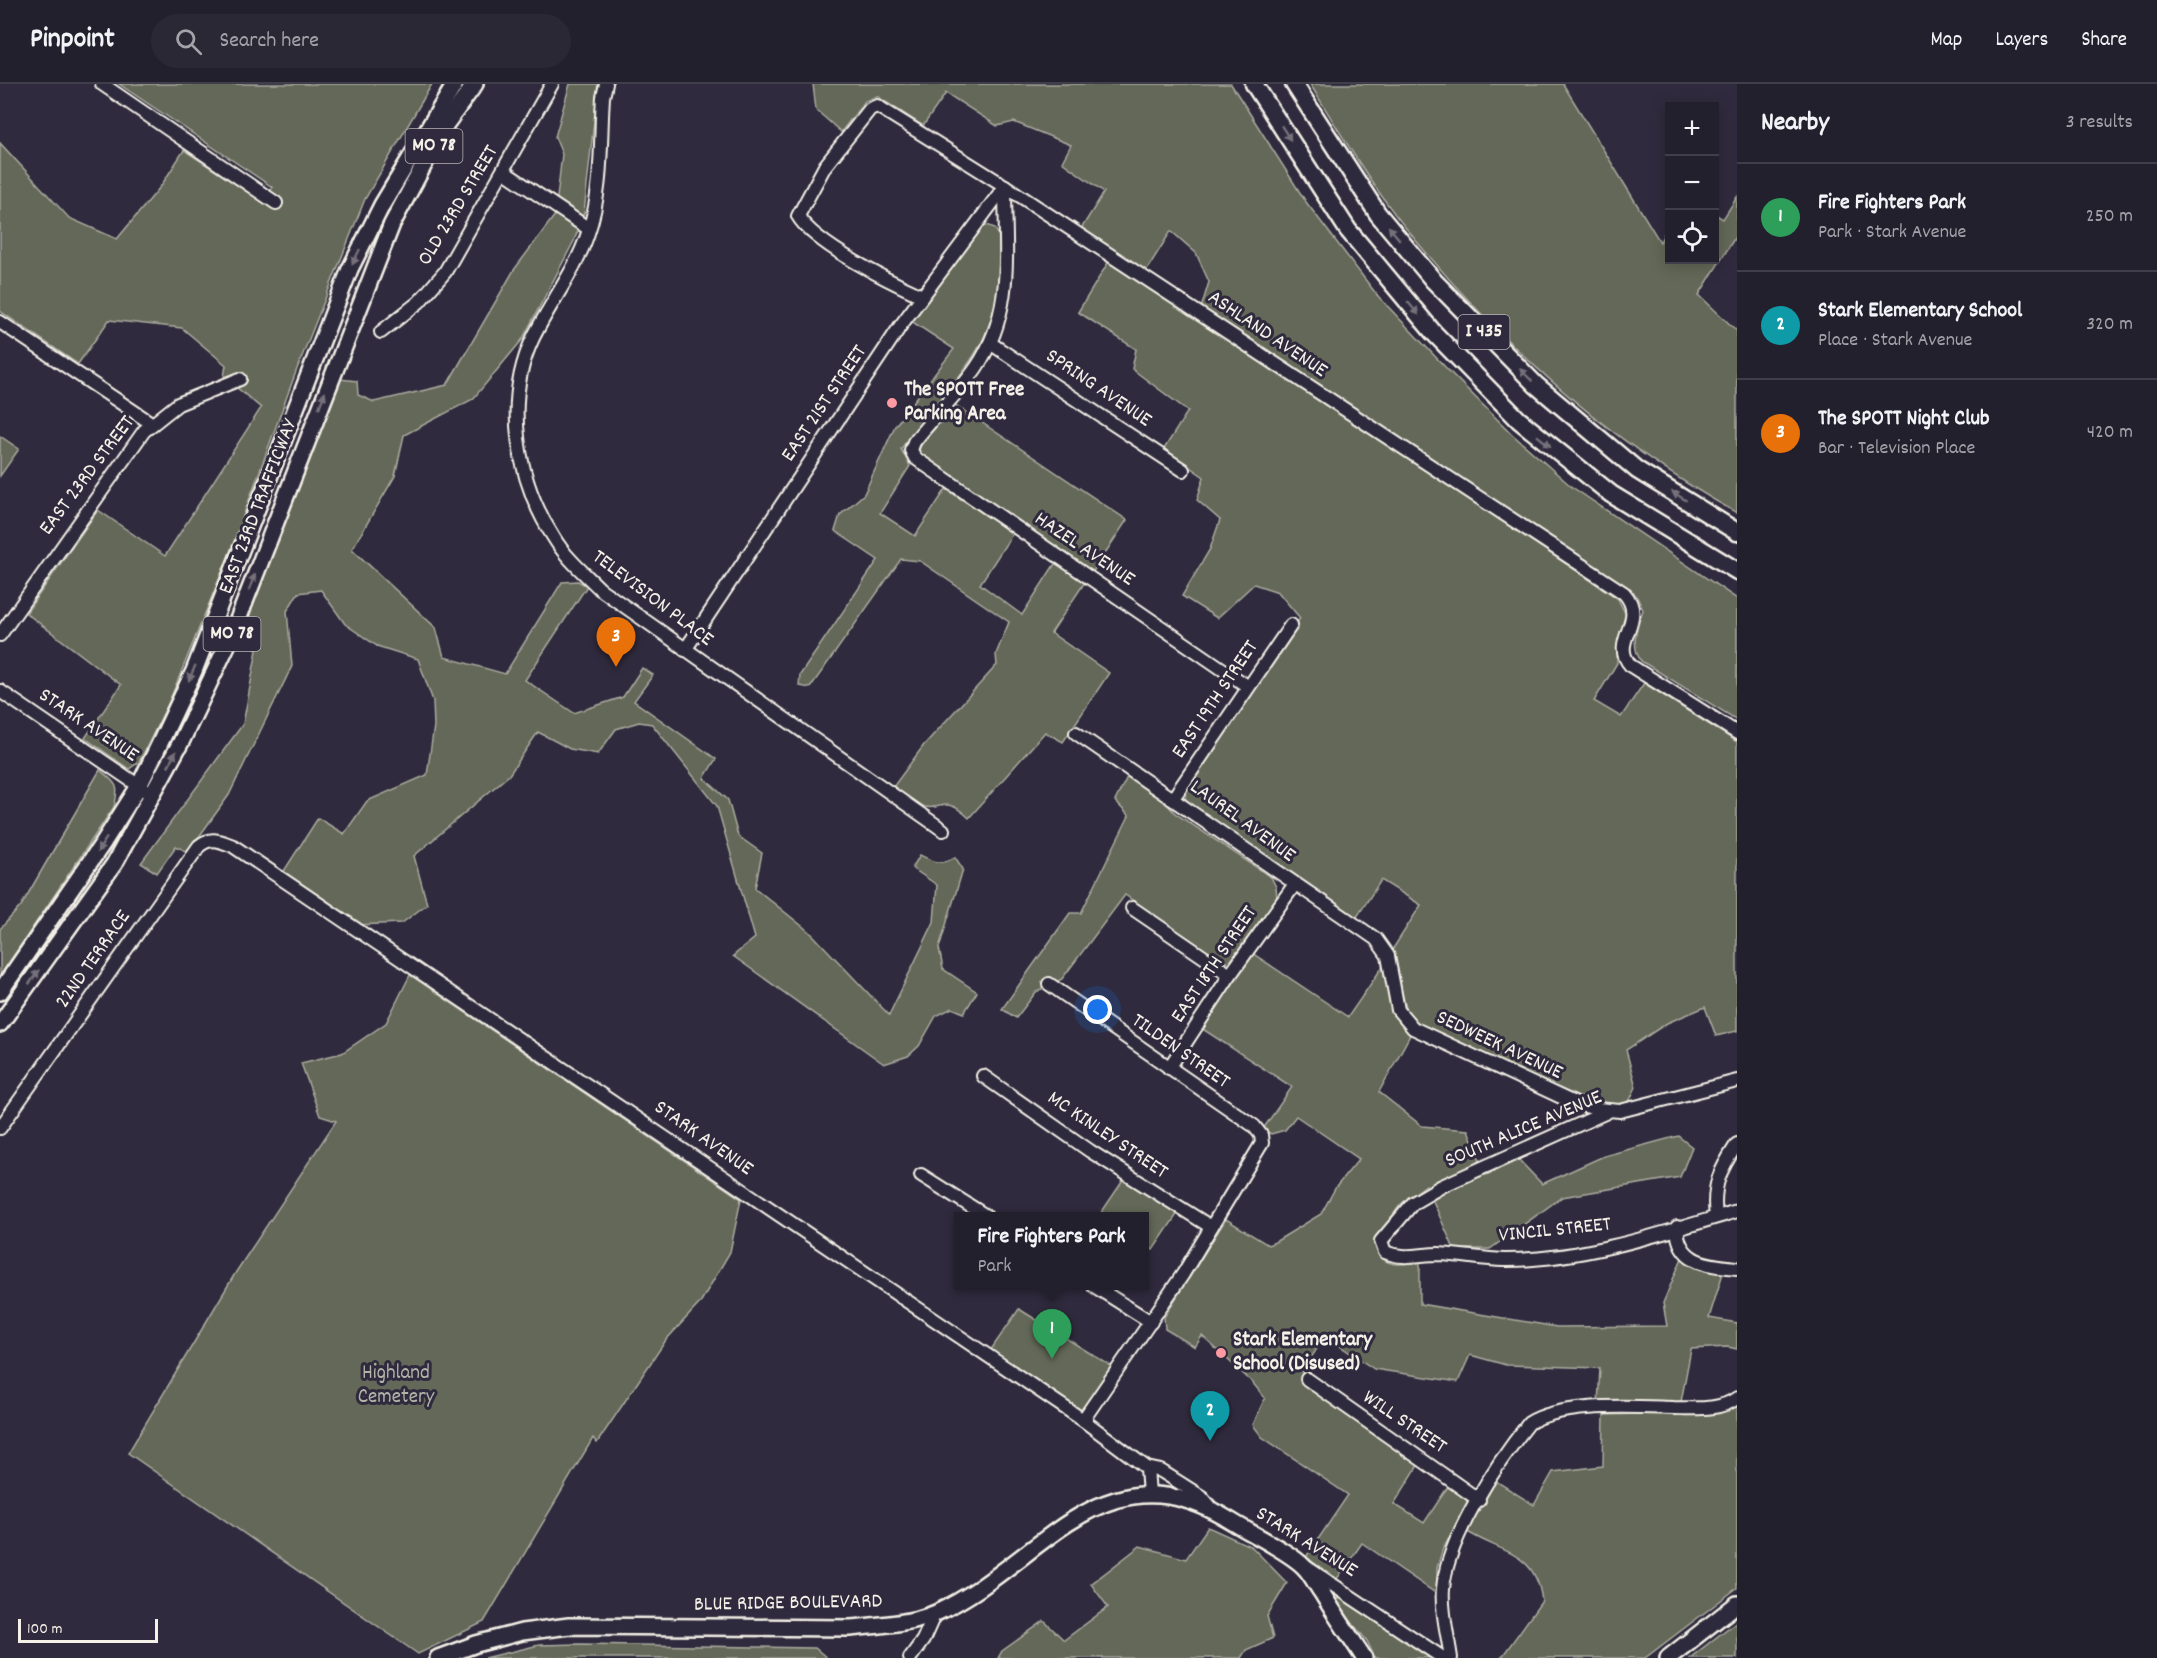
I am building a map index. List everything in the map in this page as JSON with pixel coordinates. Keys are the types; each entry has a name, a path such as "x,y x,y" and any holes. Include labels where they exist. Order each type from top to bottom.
{"highway":[{"name":"I 435","path":"1254,84 1348,230 1433,332 1519,420 1611,494 1737,571"},
{"name":"I 435","path":"1294,84 1378,214 1434,281 1536,385 1637,470 1734,530"},
{"path":"1722,563 1737,576"}],"main road":[{"name":"EAST 23RD TRAFFICWAY","path":"0,992 103,843 139,786 194,671 350,269 382,205 455,84"},
{"name":"EAST 23RD TRAFFICWAY","path":"0,1024 114,864 154,795 232,635 392,224 446,124 475,84"},
{"name":"BLUE RIDGE BOULEVARD","path":"438,1658 510,1635 570,1626 851,1628 889,1623 935,1613 976,1588 1090,1509 1121,1497 1149,1494 1185,1498 1213,1510"},
{"name":"STARK AVENUE","path":"1213,1510 1303,1565"},
{"path":"1303,1565 1364,1658"},
{"path":"1668,1658 1737,1604"}],"street":[{"path":"102,84 276,203"},
{"name":"OLD 23RD STREET","path":"381,332 419,302 445,272 552,84"},
{"name":"TELEVISION PLACE","path":"606,84 603,97 599,186 589,229 532,340 524,365 517,417 523,466 540,515 573,563 600,589 943,830"},
{"name":"ASHLAND AVENUE","path":"922,296 858,263 826,241 802,222 798,216 825,166 870,109 876,106 1005,186 1624,593 1632,602 1634,610 1623,654 1631,666 1737,733"},
{"path":"503,171 589,229"},
{"path":"990,343 1008,273 1005,186"},
{"name":"EAST 21ST STREET","path":"685,650 922,296 1005,186"},
{"path":"0,322 151,423"},
{"name":"HAZEL AVENUE","path":"990,343 975,369 916,440 911,450 915,458 1247,686"},
{"name":"SPRING AVENUE","path":"990,343 1183,470"},
{"name":"EAST 23RD STREET","path":"0,635 78,520 151,423 178,404 240,379"},
{"name":"EAST 19TH STREET","path":"1174,797 1247,686 1291,625"},
{"name":"STARK AVENUE","path":"0,691 154,795"},
{"name":"LAUREL AVENUE","path":"1076,733 1174,797 1295,884 1377,939 1388,956 1394,991"},
{"name":"22ND TERRACE","path":"0,1128 199,846 205,841 216,839 233,846"},
{"name":"STARK AVENUE","path":"233,846 1083,1420 1147,1468 1161,1471 1202,1497 1213,1510"},
{"name":"EAST 18TH STREET","path":"1169,1068 1230,975 1295,884"},
{"path":"1132,908 1230,975"},
{"name":"TILDEN STREET","path":"1049,984 1254,1126 1259,1132 1262,1143 1259,1150 1211,1227"},
{"name":"SEDWEEK AVENUE","path":"1394,991 1398,1010 1413,1028 1576,1104 1610,1110"},
{"name":"MC KINLEY STREET","path":"983,1076 1090,1151 1211,1227"},
{"name":"SOUTH ALICE AVENUE","path":"1381,1241 1413,1203 1442,1186 1610,1110 1620,1111 1737,1082"},
{"path":"1716,1217 1714,1200 1717,1177 1737,1144"},
{"path":"921,1175 980,1212"},
{"name":"VINCIL STREET","path":"1381,1241 1385,1252 1397,1257 1436,1254 1503,1260 1625,1243 1737,1211"},
{"path":"1083,1420 1151,1322 1211,1227"},
{"path":"1677,1227 1677,1243 1684,1252 1696,1260 1737,1268"},
{"path":"1100,1290 1151,1322"},
{"name":"WILL STREET","path":"1306,1379 1479,1500"},
{"path":"1451,1658 1443,1592 1447,1560 1457,1535 1529,1423 1543,1414 1593,1409 1708,1408 1734,1400"},
{"path":"1147,1468 1149,1494"},
{"name":"STARK AVENUE","path":"1303,1565 1443,1658"},
{"path":"910,1658 923,1640 935,1613"}],"green space":[{"path":"119,84 432,84 365,199 297,369 230,552 169,702 139,762 129,769 85,738 121,685 26,613 98,510 165,556 261,408 224,377 226,365 182,328 109,320 78,364 0,311 0,143 69,218 117,239 161,186 184,150 264,203 272,187"},
{"path":"570,84 598,84 584,213 574,241 522,340 473,399 404,435 395,476 352,549 436,628 444,657 505,674 562,582 578,581 587,586 525,680 574,713 623,697 642,668 653,675 634,701 716,759 704,778 728,800 738,836 762,853 755,888 812,934 889,1015 934,922 937,885 912,868 920,855 938,862 955,857 963,869 939,948 943,969 977,992 964,1013 952,1008 936,1016 919,1046 908,1056 884,1064 733,956 755,938 717,806 652,724 639,722 616,729 598,754 570,749 538,732 509,775 414,856 427,904 402,923 357,925 282,874 318,818 344,834 367,801 427,775 434,726 433,701 418,659 377,646 345,624 321,590 298,593 287,611 292,666 229,795 188,852 176,846 157,873 141,863 243,724 257,650 242,634 340,379 357,381 358,395 374,402 447,385 514,270 555,215 562,154 555,137"},
{"path":"813,84 1231,84 1306,202 1377,295 1447,369 1513,435 1572,487 1737,599 1737,720 1641,661 1635,642 1643,610 1636,595 1273,355 1386,442 1618,599 1627,617 1617,653 1617,663 1594,701 1621,717 1644,683 1737,742 1737,1031 1716,1036 1705,1007 1667,1023 1626,1050 1636,1087 1628,1104 1615,1106 1594,1104 1414,1022 1405,1005 1392,950 1421,905 1381,880 1355,920 1189,804 1185,797 1187,787 1300,618 1278,592 1254,584 1217,618 1182,596 1210,549 1220,520 1197,500 1204,477 1164,449 1188,411 1132,369 1136,349 1078,312 1109,261 1207,323 1202,305 1209,282 1196,253 1171,231 1146,271 1081,229 1104,192 1062,162 1071,145 1014,122 997,126 946,93 923,126 877,96 865,101 841,132 816,110"},
{"path":"1310,84 1563,84 1660,242 1665,232 1665,264 1718,264 1699,295 1737,331 1737,513 1641,453 1552,382 1471,303 1433,261 1397,217"},
{"path":"1737,197 1737,234 1719,263 1719,216 1723,219"},
{"path":"987,225 995,228 998,234 1002,261 994,309 986,333 962,372 901,449 910,466 880,513 915,536 946,489 1013,533 980,584 1022,615 1056,562 1085,582 1051,633 1109,673 1063,742 1045,732 969,818 948,805 921,806 893,787 924,745 997,665 996,654 1009,622 920,561 901,559 810,688 799,686 800,675 878,560 835,531 840,515 864,494 895,426 954,349 911,321 979,227"},
{"path":"954,404 1127,520 1092,573 921,457 919,450 923,441"},
{"path":"0,436 19,449 0,476"},
{"path":"100,770 116,786 114,807 0,976 0,929 21,906"},
{"path":"1128,775 1158,795 1176,814 1271,877 1276,887 1277,898 1229,963 1220,960 1125,895 1062,979 1036,992 1016,1018 1002,1009 1070,913 1081,913 1129,816 1115,801"},
{"path":"1252,953 1348,1017 1383,966 1397,1020 1410,1035 1379,1092 1422,1126 1468,1130 1486,1175 1519,1160 1542,1184 1604,1156 1678,1136 1692,1147 1680,1177 1562,1197 1490,1249 1454,1249 1426,1185 1400,1205 1375,1241 1381,1257 1386,1261 1397,1264 1420,1262 1420,1304 1557,1327 1667,1326 1663,1303 1682,1258 1700,1268 1723,1273 1709,1318 1737,1323 1737,1349 1728,1347 1691,1349 1681,1402 1598,1404 1600,1368 1506,1365 1470,1355 1458,1382 1374,1369 1325,1336 1302,1372 1307,1387 1419,1464 1394,1504 1424,1523 1449,1485 1464,1496 1468,1503 1442,1551 1437,1568 1437,1594 1362,1543 1337,1579 1306,1557 1348,1495 1262,1437 1253,1425 1265,1398 1252,1382 1202,1336 1195,1347 1165,1329 1164,1317 1226,1219 1268,1245 1275,1242 1321,1214 1336,1187 1359,1159 1296,1116 1285,1130 1271,1134 1263,1129 1292,1087 1201,1028"},
{"name":"Highland Cemetery","path":"410,975 741,1199 730,1252 700,1303 666,1340 597,1443 593,1438 484,1622 418,1654 128,1453 236,1272 336,1121 320,1116 301,1063 342,1053 386,1023"},
{"path":"1124,1179 1178,1213 1153,1250 1149,1248 1149,1212 1102,1212"},
{"path":"1019,1309 1114,1368 1086,1409 1080,1411 1074,1408 990,1351"},
{"path":"1737,1405 1737,1588 1645,1658 1501,1658 1542,1601 1539,1585 1533,1572 1525,1563 1505,1550 1466,1531 1496,1481 1534,1505 1553,1472 1603,1466 1604,1415 1713,1412"},
{"path":"1208,1527 1252,1547 1287,1583 1267,1616 1273,1638 1246,1650 1241,1658 998,1658 1002,1651 1044,1621 1064,1640 1108,1607 1091,1584 1140,1546 1186,1559"},
{"path":"1338,1597 1344,1597 1435,1658 1375,1658 1367,1641 1335,1602"},
{"path":"1737,1621 1737,1658 1690,1658"},
{"path":"539,1645 815,1648 827,1658 485,1658"}],"place":[{"name":"The SPOTT Free Parking Area","path":"892,403"},
{"name":"The SPOTT Night Club","path":"616,667"},
{"name":"Stark Elementary School (Disused)","path":"1221,1353"},
{"name":"Fire Fighters Park","path":"1052,1359"},
{"name":"Stark Elementary School","path":"1210,1441"}]}
